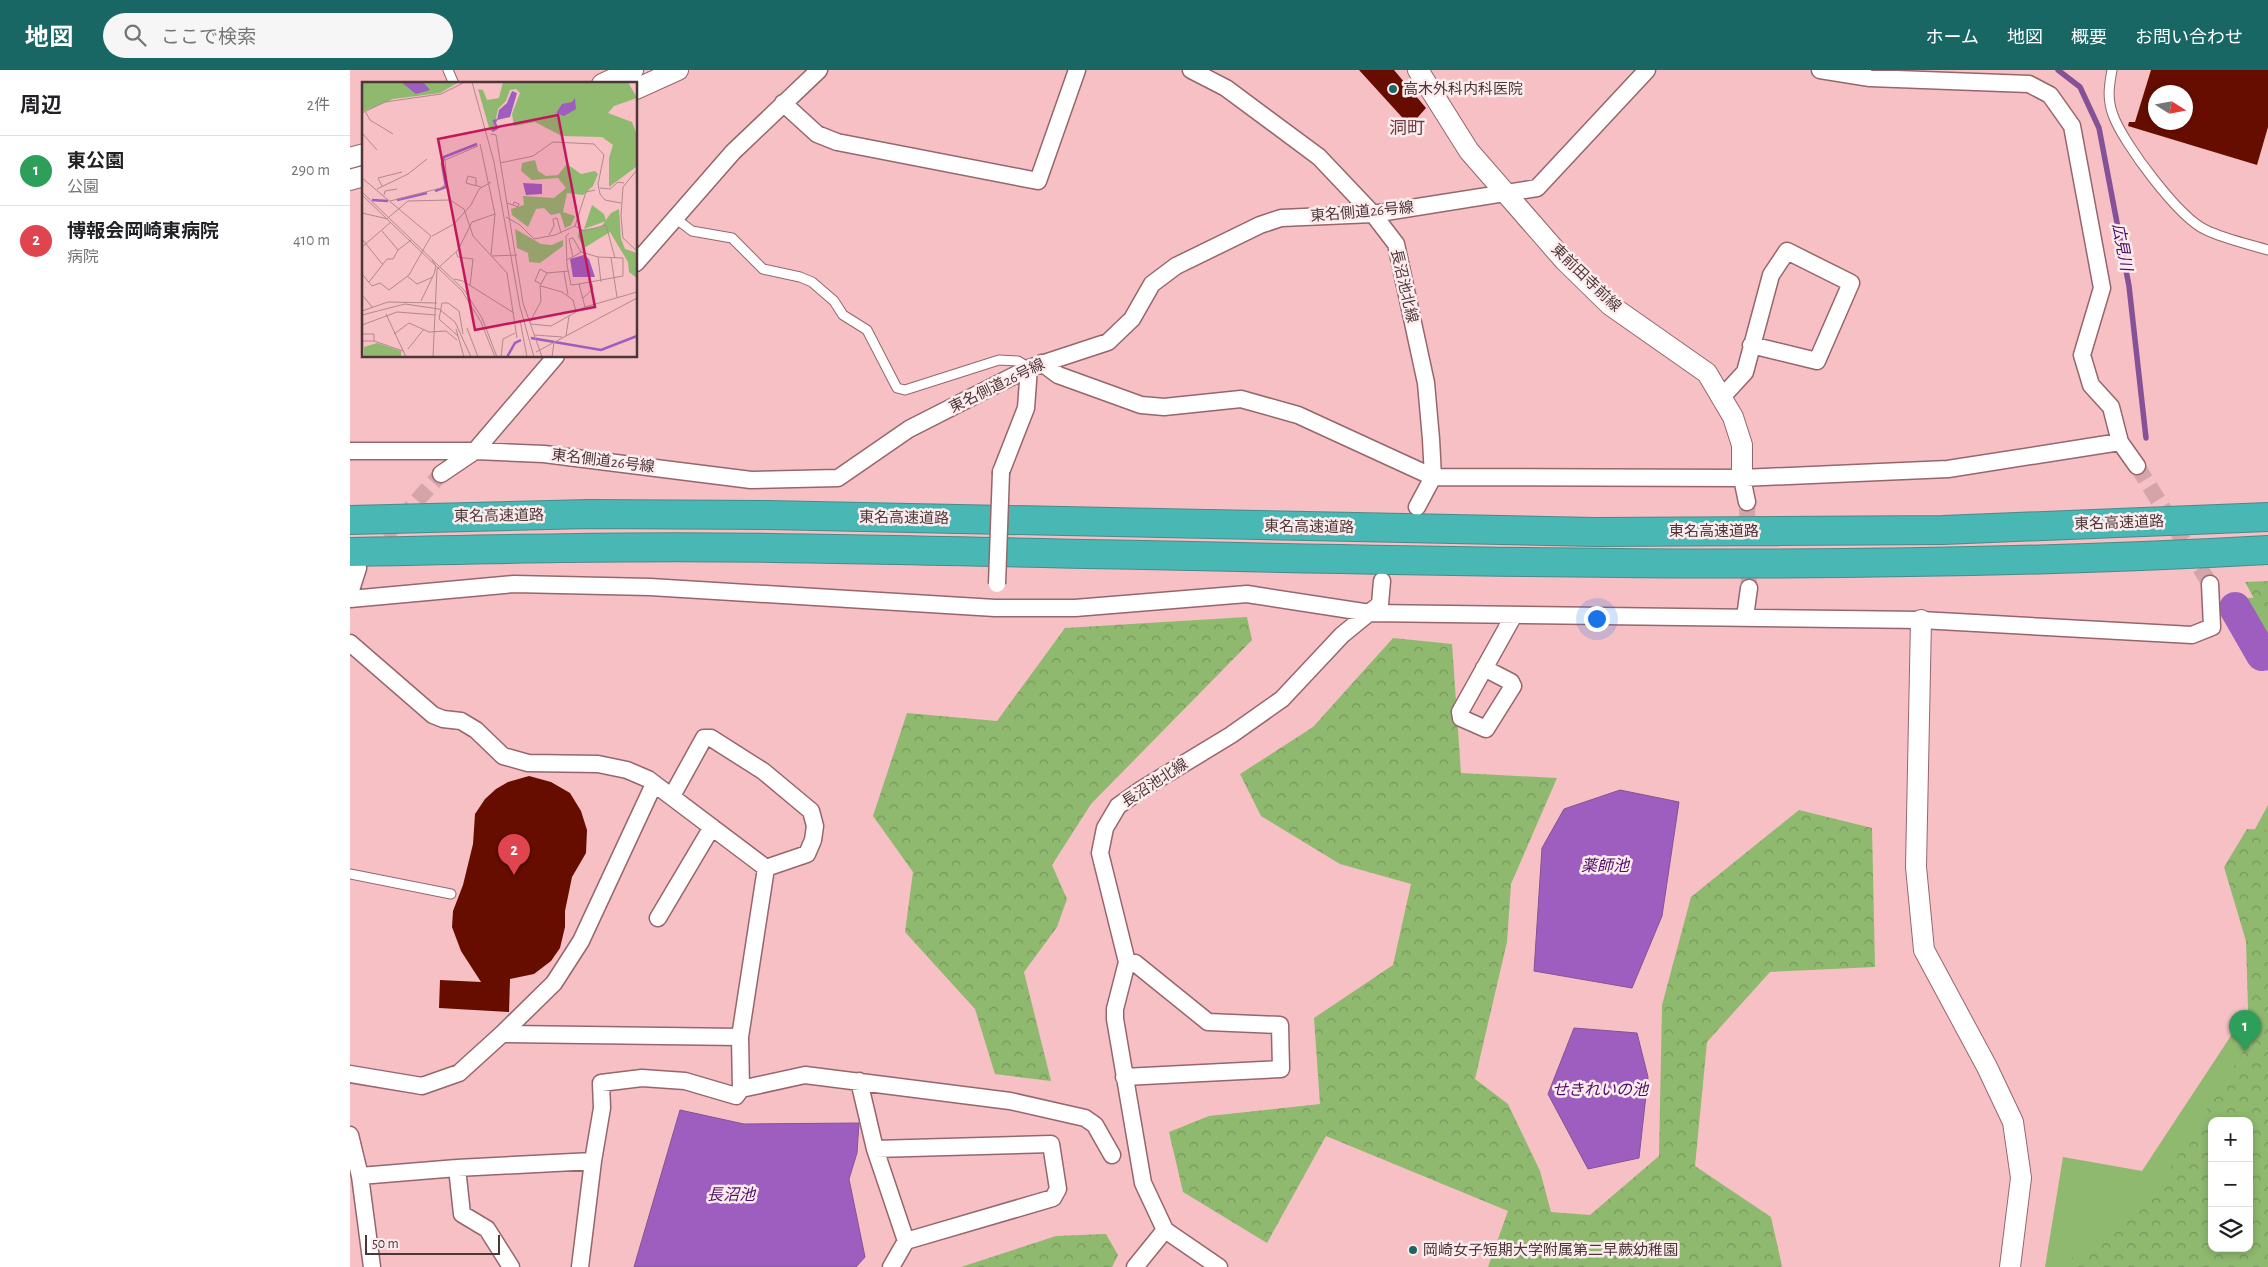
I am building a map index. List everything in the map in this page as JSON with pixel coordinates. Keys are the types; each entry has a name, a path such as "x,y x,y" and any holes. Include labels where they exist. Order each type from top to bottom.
{"highway":[{"name":"東名高速道路","path":"354,519 589,514 758,515 1604,532 1943,530 2268,517"},
{"path":"354,560 768,548 1602,563 1942,563 2268,550"}],"street":[{"path":"606,82 633,70"},
{"path":"638,88 678,70"},
{"path":"638,261 733,152 819,70"},
{"path":"783,103 817,134 837,142 1038,181 1077,70"},
{"name":"長沼池北線","path":"1191,70 1226,88 1319,157 1373,214 1396,244 1426,383 1432,477"},
{"name":"東前田寺前線","path":"1418,70 1469,151 1564,260 1610,305 1707,373 1733,417 1742,445 1742,478"},
{"name":"東名側道26号線","path":"350,451 474,451 544,454 751,480 838,478 909,429 1036,366 1108,342 1132,319 1152,284 1176,266 1260,225 1282,218 1373,214 1537,188 1647,70"},
{"path":"1820,70 1870,78 2029,84 2050,95 2072,126 2102,288 2082,355 2091,384 2111,407 2120,442 2137,466"},
{"path":"1722,397 1745,372 1751,344 1771,274 1787,251 1851,283 1817,361 1751,344"},
{"path":"441,474 474,451 554,358"},
{"path":"995,608 1001,472 1026,408 1036,366 1140,405 1164,407 1241,399 1298,415 1432,477 1742,478 1948,469 2120,442"},
{"path":"1417,507 1432,477"},
{"path":"1742,478 1747,502"},
{"path":"350,593 354,560"},
{"path":"1370,613 1380,604 1382,581"},
{"path":"350,599 514,584 650,587 995,608 1075,608 1247,594 1370,613 1921,620 2192,635 2212,627 2210,584"},
{"path":"1745,617 1749,588"},
{"name":"長沼池北線","path":"1165,1230 1143,1183 1124,1077 1115,1009 1127,962 1100,853 1106,828 1118,806 1142,789 1231,735 1282,699 1342,635 1370,613"},
{"path":"1484,668 1514,615"},
{"path":"1921,620 1916,867 1924,950 1987,1067 2014,1122 2021,1178 2010,1267"},
{"path":"350,643 433,715 443,719 461,721 476,730 503,756 528,763 598,764 627,770 672,796 766,868"},
{"path":"672,796 704,738 711,738 763,771 811,811 815,826 808,854 766,868"},
{"path":"350,1074 422,1086 459,1073 502,1034 554,983 581,941 654,784"},
{"path":"658,918 712,827"},
{"path":"580,1267 593,1161 602,1108 601,1083 642,1078 685,1081 736,1096 741,1089 740,1037 766,868"},
{"path":"1124,1077 1280,1069 1280,1025 1208,1022 1135,964 1127,962"},
{"path":"502,1034 740,1037"},
{"path":"741,1089 805,1075 1010,1101 1085,1118 1094,1125 1112,1155"},
{"path":"859,1081 875,1148 906,1241"},
{"path":"350,1136 360,1176 372,1267"},
{"path":"875,1148 1052,1144 1058,1189 1053,1198 906,1241 891,1267"},
{"path":"360,1176 457,1168 593,1161"},
{"path":"457,1168 462,1214 487,1229 511,1267"},
{"path":"1136,1267 1165,1230 1219,1267"}],"lane":[{"path":"448,70 453,82"},
{"path":"2112,70 2108,95 2112,114 2124,137 2179,211 2205,230 2268,250"},
{"path":"676,218 692,231 732,238 763,269 800,277 812,282 834,301 843,315 868,330 897,388 904,390 999,360 1018,361 1036,366"},
{"path":"350,874 452,894"}],"green space":[{"path":"2268,581 2268,624 2245,582"},
{"path":"2268,597 2268,651 2226,599"},
{"path":"1247,617 1252,640 1091,804 1052,865 1067,899 1057,927 1024,972 1051,1081 995,1074 975,1009 905,932 913,872 873,816 907,713 997,721 1065,628"},
{"path":"1393,638 1452,644 1461,773 1557,778 1511,884 1507,942 1475,1079 1508,1104 1540,1171 1551,1212 1590,1215 1659,1156 1662,1005 1691,897 1799,810 1872,828 1875,967 1770,972 1707,1042 1695,1166 1771,1217 1782,1266 1488,1267 1508,1211 1326,1136 1267,1243 1183,1192 1169,1132 1209,1116 1320,1104 1314,1018 1393,965 1411,884 1340,864 1261,816 1240,774 1313,727"},
{"path":"2268,805 2268,1267 2045,1267 2063,1157 2142,1171 2267,981 2236,864"},
{"path":"2247,829 2268,830 2268,1267 2061,1267 2158,1187 2249,1042 2246,941 2224,867"},
{"path":"1106,1234 1118,1255 1112,1267 961,1267 1056,1236"}],"water":[{"name":"薬師池","path":"1620,790 1679,802 1662,916 1632,988 1534,971 1542,848 1564,809"},
{"name":"せきれいの池","path":"1574,1028 1637,1033 1648,1077 1639,1158 1588,1169 1548,1094"},
{"name":"長沼池","path":"680,1110 744,1124 859,1123 857,1153 849,1179 865,1257 856,1267 634,1267"}],"building":[{"name":"高木外科内科医院","path":"1359,70 1394,70 1426,108 1410,126"},
{"path":"2151,70 2268,70 2268,127 2257,165 2128,126 2129,122 2135,122"},
{"path":"529,776 551,782 570,793 581,811 587,830 586,853 572,877 560,948 551,961 534,974 510,979 509,1012 439,1008 440,980 481,982 461,951 452,927 453,911 463,885 473,844 475,814 485,799 496,789 508,782"}],"waterway":[{"name":"広見川","path":"2058,70 2080,87 2099,128 2129,286 2146,438"},
{"name":"広見川","path":"2235,608 2262,655 2268,654"}],"tunnel":[{"path":"2137,466 2210,584"},
{"path":"369,554 441,474"},
{"path":"1747,502 1749,588"}],"place":[{"name":"高木外科内科医院","path":"1393,89"},
{"name":"博報会岡崎東病院","path":"514,875"},
{"name":"東公園","path":"2245,1051"},
{"name":"岡崎女子短期大学附属第二早蕨幼稚園","path":"1413,1250"}],"district":[{"name":"洞町","path":"1407,129"}]}
